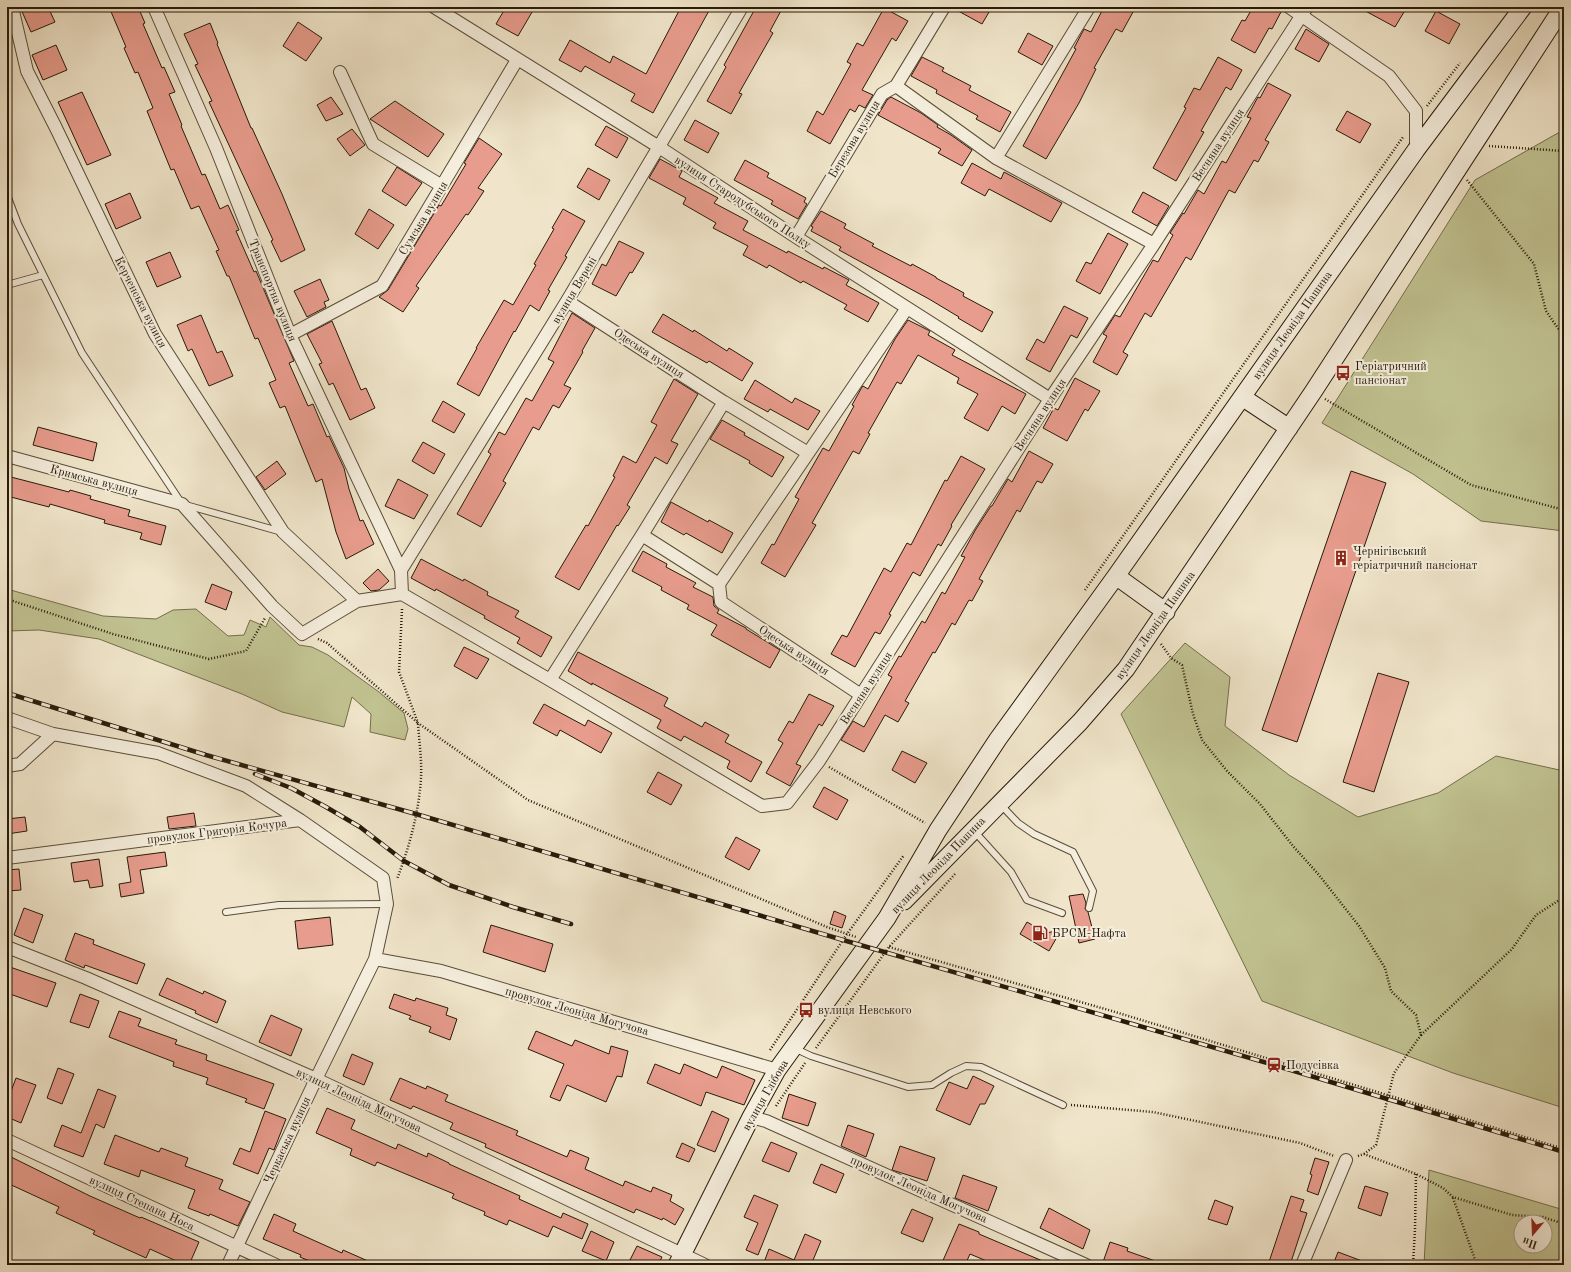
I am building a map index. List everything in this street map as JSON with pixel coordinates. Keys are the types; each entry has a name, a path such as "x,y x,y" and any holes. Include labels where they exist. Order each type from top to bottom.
{"main road":[{"name":"вулиця Леоніда Пашина","path":"887,918 938,830 998,739 1116,576 1416,150 1523,7"},
{"name":"вулиця Леоніда Пашина","path":"887,918 1080,722 1121,675 1166,612 1313,392 1563,7"},
{"path":"1242,397 1288,428"},
{"path":"1116,576 1166,612"},
{"name":"вулиця Глібова","path":"680,1260 758,1119 777,1070 887,918"}],"street":[{"name":"Керченська вулиця","path":"12,7 27,71 155,334 283,532 357,601"},
{"name":"Транспортна вулиця","path":"154,7 216,148 290,335 401,570"},
{"name":"вулиця Стародубського Полку","path":"434,7 659,147 796,237 1050,399"},
{"name":"вулиця Верені","path":"401,570 567,301 742,7"},
{"name":"Березова вулиця","path":"796,237 882,94 896,86 944,7"},
{"path":"996,158 1089,7"},
{"path":"1289,7 1305,11 1390,76 1416,112 1416,150"},
{"name":"Весняна вулиця","path":"550,680 762,806 787,803 819,761 1050,399 1154,244 1305,11"},
{"name":"Сумська вулиця","path":"290,335 382,286 517,60"},
{"path":"340,72 373,144 442,186"},
{"path":"896,86 996,158 1154,244"},
{"name":"Одеська вулиця","path":"567,301 730,406 808,453"},
{"path":"642,535 719,584 907,308"},
{"path":"182,504 272,606 302,634 357,601 402,594 550,680 724,402 730,406"},
{"name":"Кримська вулиця","path":"7,456 182,504"},
{"path":"401,570 402,594"},
{"name":"Одеська вулиця","path":"719,584 721,602 861,695"},
{"path":"7,718 53,734 158,753 246,786 300,820"},
{"path":"7,766 20,764 53,734"},
{"name":"провулок Григорія Кочура","path":"7,858 300,820 383,878 387,904"},
{"name":"Черкаська вулиця","path":"228,1265 316,1079 375,959 387,904"},
{"name":"вулиця Леоніда Могучова","path":"7,947 86,978 316,1079 680,1260 705,1265"},
{"name":"провулок Леоніда Могучова","path":"375,959 441,971 777,1070"},
{"name":"провулок Леоніда Могучова","path":"758,1119 1086,1265"},
{"name":"вулиця Степана Носа","path":"7,1140 276,1265"},
{"path":"1302,1265 1346,1160"}],"lane":[{"path":"7,195 18,224 82,353 182,504 283,532"},
{"path":"7,285 44,275"},
{"path":"999,803 1018,823 1029,831 1072,852 1093,890 1089,908"},
{"path":"973,830 1011,872 1027,900 1062,913"},
{"path":"226,912 279,905 387,904"},
{"path":"794,1048 811,1056 908,1087 932,1085 950,1073 966,1066 981,1067 1063,1105"}],"path":[{"path":"1489,146 1564,151"},
{"path":"1467,180 1534,264 1546,311 1564,337"},
{"path":"1313,392 1471,485 1564,510"},
{"path":"387,904 404,861 416,814 421,778 418,723 399,672 402,594"},
{"path":"7,599 113,634 208,659 246,651 272,606"},
{"path":"302,634 327,642 418,723 528,800 827,927 870,941"},
{"path":"1160,643 1171,658 1182,666 1193,714 1202,740 1227,772 1260,804 1359,926 1384,968 1391,991 1416,1015 1421,1035"},
{"path":"819,761 938,830"},
{"path":"1063,1105 1153,1112 1300,1143 1346,1160 1364,1154 1376,1145 1394,1073 1421,1035 1512,949 1536,915 1564,896"},
{"path":"758,1119 811,1056 889,947 1112,1011 1389,1095 1490,1128 1564,1149"},
{"path":"1364,1154 1416,1174 1443,1188 1453,1197 1512,1215 1543,1217 1564,1224"},
{"path":"1412,1265 1415,1229 1416,1174"},
{"path":"1453,1197 1477,1265"}],"green space":[{"path":"1558,133 1564,134 1564,531 1481,521 1413,474 1322,423 1475,180"},
{"path":"7,589 103,616 156,619 173,610 196,609 228,636 244,635 250,620 266,627 270,617 299,645 312,647 328,655 379,692 404,713 408,729 405,740 370,732 371,714 352,697 344,727 282,712 242,694 99,639 39,630 7,631"},
{"path":"1185,643 1230,677 1225,726 1289,775 1358,817 1438,793 1496,756 1564,771 1564,1108 1453,1073 1262,1001 1121,714"},
{"path":"1429,1170 1564,1210 1564,1265 1424,1265"}],"building":[{"path":"20,7 48,7 55,22 31,32"},
{"path":"109,7 138,7 145,23 143,24 162,68 164,67 175,92 169,94 202,175 205,174 220,209 228,205 239,230 236,231 254,272 256,271 294,361 289,363 308,406 313,404 327,437 329,436 344,468 349,489 360,521 363,520 374,544 346,559 336,532 322,479 316,482 285,406 280,408 269,383 276,380 258,338 255,339 229,276 227,276 216,251 219,250 199,206 191,209 174,169 171,170 147,111 153,108 138,72 135,73 124,48 126,47"},
{"path":"506,7 535,7 518,36 496,24"},
{"path":"681,7 711,7 653,113 631,101 635,94 585,66 581,72 559,60 570,40 610,63 613,56 646,74"},
{"path":"756,7 783,7 770,31 773,33 739,93 742,94 731,114 707,101 726,67 724,65"},
{"path":"951,7 992,7 982,24"},
{"path":"1104,7 1123,7 1133,12 1122,32 1116,29 1094,68 1096,69 1079,103 1046,159 1023,146 1076,49 1074,48 1084,29 1091,32"},
{"path":"1253,7 1282,7 1282,10 1272,29 1269,28 1255,53 1231,40 1242,20 1245,21"},
{"path":"1358,7 1407,7 1395,27"},
{"path":"884,8 908,21 896,41 892,38 862,90 873,95 865,108 859,105 855,112 850,109 830,144 807,131 817,111 823,115 851,64 847,62 857,43 863,46"},
{"path":"1436,11 1460,24 1449,44 1425,31"},
{"path":"298,22 322,38 306,61 283,46"},
{"path":"210,23 251,128 282,194 305,250 281,262 271,241 273,240 209,102 212,101 195,65 198,64 184,34"},
{"path":"1306,29 1329,44 1319,62 1295,49"},
{"path":"1028,33 1053,46 1042,65 1018,52"},
{"path":"56,45 67,70 43,80 32,55"},
{"path":"922,57 944,68 942,71 971,86 969,90 1011,112 1000,132 976,119 978,116 936,93 937,90 911,76"},
{"path":"1218,57 1242,70 1231,90 1226,87 1201,131 1204,132 1176,181 1153,168 1186,108 1184,107 1194,88 1200,90"},
{"path":"1268,83 1291,95 1265,140 1269,142 1258,162 1254,160 1235,193 1229,190 1191,260 1186,257 1151,317 1145,313 1123,352 1128,355 1117,375 1093,362 1107,336 1103,334 1115,315 1120,317 1153,260 1158,262 1173,235 1170,233 1183,213 1184,214 1198,190 1204,194 1222,161 1226,163 1251,118 1247,117"},
{"path":"82,92 111,155 87,165 58,102"},
{"path":"331,97 343,114 326,121 317,105"},
{"path":"891,97 921,113 938,125 937,127 972,150 962,166 938,153 941,149 878,115 887,100"},
{"path":"395,101 444,134 428,157 370,119"},
{"path":"1347,111 1371,124 1360,143 1336,130"},
{"path":"695,120 719,133 708,153 684,140"},
{"path":"606,126 628,138 617,158 595,145"},
{"path":"352,129 365,145 350,156 337,139"},
{"path":"479,138 502,154 478,188 484,191 468,215 466,214 416,286 419,288 403,312 379,297 388,290 439,205 441,206 466,164 464,163"},
{"path":"660,159 682,171 679,177 718,198 714,203 748,221 743,230 787,253 788,251 823,269 824,267 849,280 846,285 879,303 868,322 844,309 847,305 803,281 801,283 769,265 767,268 743,255 748,246 713,228 716,223 683,204 686,198 649,178"},
{"path":"745,160 769,173 767,177 806,198 804,202 807,204 798,219 771,204 773,201 734,180"},
{"path":"972,163 1001,179 1004,172 1062,203 1051,222 989,189 985,196 961,183"},
{"path":"397,167 422,183 406,206 382,191"},
{"path":"588,168 610,180 599,200 577,187"},
{"path":"1143,192 1169,206 1157,226 1132,212"},
{"path":"130,193 141,218 116,229 105,204"},
{"path":"369,209 394,225 378,249 355,234"},
{"path":"563,209 585,221 565,256 567,257 548,290 550,291 539,311 530,305 515,332 514,331 479,396 457,384 504,300 513,305 536,265 534,264 554,229 552,228"},
{"path":"821,211 846,224 844,228 874,244 872,246 911,266 912,264 936,277 964,293 963,296 993,312 982,332 929,299 839,250 841,247 811,231 813,227 811,226"},
{"path":"1108,233 1128,244 1100,294 1076,281 1086,262 1091,264"},
{"path":"619,241 644,253 632,273 630,272 616,296 592,284 602,264 606,266"},
{"path":"170,252 181,277 157,287 146,262"},
{"path":"320,279 329,300 324,302 326,307 307,317 294,291"},
{"path":"1064,306 1088,318 1077,338 1071,335 1050,372 1026,359 1037,339 1044,343"},
{"path":"572,313 595,328 564,385 571,388 559,408 553,405 539,430 533,427 503,481 506,483 481,527 457,514 491,454 488,452 499,432 505,435 526,398 532,401 554,362 548,359"},
{"path":"663,314 693,332 694,330 727,351 729,348 753,363 742,381 709,361 707,363 652,332"},
{"path":"201,315 217,353 222,351 233,376 209,386 192,349 188,351 177,325"},
{"path":"908,320 930,331 928,335 955,350 952,355 1026,394 1015,414 1002,406 988,431 964,418 978,394 957,383 959,378 918,355 901,384 897,382 868,433 870,434 859,454 853,451 812,523 816,525 785,577 761,563 772,544 774,545 799,499 795,497 823,448 829,451 854,406 852,405 862,387 863,386 868,389 895,339"},
{"path":"332,321 361,390 366,388 375,408 350,420 333,383 329,385 319,364 322,363 307,334"},
{"path":"1075,378 1100,391 1088,411 1085,409 1067,441 1043,428 1054,408 1058,410"},
{"path":"674,379 698,394 671,441 678,444 667,464 655,457 627,505 630,507 618,526 617,525 579,590 555,577 586,525 588,526 615,477 613,476 623,456 636,463 657,425 651,422"},
{"path":"755,380 792,403 795,398 820,411 808,430 770,409 768,412 744,399"},
{"path":"443,401 465,414 454,433 432,421"},
{"path":"722,420 745,433 744,435 784,457 772,477 749,463 750,461 710,439"},
{"path":"38,427 97,443 93,461 33,445"},
{"path":"423,442 445,454 434,474 412,461"},
{"path":"1029,451 1053,464 1042,483 1037,481 1020,512 1017,510 979,579 983,581 972,601 969,600 955,625 952,623 935,653 933,652 905,701 909,703 898,722 885,715 864,752 841,740 853,721 864,727 892,677 888,675 899,656 901,657 922,621 925,623 942,592 945,594 965,557 961,556 976,529 1008,479 1012,482"},
{"path":"961,456 985,469 951,525 952,526 941,546 938,544 920,576 913,572 889,614 891,615 880,634 875,632 855,667 831,654 842,635 847,637 884,568 891,572 907,543 911,545 945,480 947,481"},
{"path":"277,461 286,474 265,490 256,477"},
{"name":"Чернігівський геріатричний пансіонат","path":"1351,471 1386,483 1297,742 1262,730"},
{"path":"7,476 69,492 70,490 91,496 90,499 130,510 128,516 166,526 161,545 140,539 142,533 104,523 105,520 50,504 49,507 7,496"},
{"path":"398,479 428,495 414,519 385,506"},
{"path":"671,502 708,522 709,520 733,533 722,553 686,533 684,535 661,522"},
{"path":"643,551 667,564 666,567 696,583 693,587 713,597 714,606 719,610 717,613 746,628 780,650 770,668 711,635 717,625 687,609 689,605 661,590 662,587 632,571"},
{"path":"421,559 488,592 487,595 519,611 515,617 552,637 541,657 517,643 520,638 484,618 485,616 436,589 435,591 411,578"},
{"path":"378,569 389,581 379,590 371,591 363,583"},
{"path":"212,584 232,592 226,610 205,602"},
{"path":"464,647 489,659 477,679 454,666"},
{"path":"578,652 668,698 664,706 702,727 705,722 729,735 725,742 762,762 751,782 727,768 730,761 684,736 681,741 657,728 661,720 568,671"},
{"path":"1378,673 1409,682 1374,792 1343,782"},
{"path":"809,694 834,706 822,726 819,724 796,764 801,766 790,786 766,773 783,743 778,740 789,721 793,723"},
{"path":"544,704 585,726 588,720 612,733 601,753 560,730 557,736 533,723"},
{"path":"902,751 927,763 915,783 892,770"},
{"path":"658,772 682,785 671,805 647,792"},
{"path":"824,787 848,800 837,820 813,807"},
{"path":"194,813 196,826 169,829 167,817"},
{"path":"25,817 27,831 7,834 7,819"},
{"path":"736,837 760,850 749,870 725,857"},
{"path":"165,852 167,866 140,870 144,893 121,897 119,884 131,882 127,857"},
{"path":"99,859 103,886 90,888 88,880 74,882 71,863"},
{"path":"19,869 21,890 7,891 7,870"},
{"path":"1083,894 1086,903 1085,909 1088,912 1095,939 1079,943 1069,896"},
{"path":"24,908 43,915 33,943 14,935"},
{"path":"834,911 846,916 842,928 830,924"},
{"path":"330,917 333,945 298,949 295,921"},
{"path":"1027,922 1046,933 1061,930 1049,951 1020,934"},
{"path":"491,925 553,944 545,972 483,952"},
{"path":"75,933 94,940 93,944 145,964 137,984 85,965 84,968 65,960"},
{"path":"7,966 56,983 47,1007 7,993"},
{"path":"167,978 203,994 204,991 226,1001 217,1023 195,1013 196,1011 159,995"},
{"path":"80,994 99,1001 89,1028 70,1022"},
{"path":"394,994 415,1001 416,998 448,1008 446,1015 457,1019 450,1040 429,1032 431,1027 409,1019 411,1016 389,1008"},
{"path":"119,1011 141,1019 138,1026 177,1040 175,1044 207,1055 206,1060 274,1084 264,1109 245,1102 247,1099 206,1084 208,1078 173,1066 174,1062 109,1037"},
{"path":"271,1015 302,1029 291,1056 259,1042"},
{"path":"536,1031 572,1046 575,1040 609,1054 611,1046 628,1051 622,1077 617,1076 606,1102 567,1085 560,1101 550,1097 564,1064 528,1049"},
{"path":"352,1054 373,1063 364,1085 343,1076"},
{"path":"655,1064 680,1074 684,1064 717,1078 722,1066 755,1080 744,1105 706,1092 701,1106 647,1083"},
{"path":"58,1068 74,1074 62,1104 47,1098"},
{"path":"973,1076 994,1086 985,1104 980,1104 970,1125 936,1110 949,1082 967,1089"},
{"path":"16,1078 36,1085 21,1123 7,1117 7,1102"},
{"path":"400,1078 426,1089 427,1086 448,1095 445,1101 518,1131 516,1135 567,1157 570,1150 589,1158 585,1169 623,1186 625,1181 651,1192 653,1187 672,1195 670,1201 684,1209 675,1225 663,1218 662,1220 636,1209 634,1213 485,1147 486,1144 450,1129 453,1123 413,1106 411,1109 390,1100"},
{"path":"98,1089 116,1096 104,1128 96,1124 83,1157 54,1146 62,1125 81,1133"},
{"path":"789,1094 816,1103 808,1126 782,1118"},
{"path":"327,1108 355,1120 351,1129 396,1149 398,1144 427,1157 428,1153 520,1196 519,1199 561,1218 563,1213 588,1224 582,1239 553,1226 548,1237 509,1220 507,1225 484,1215 485,1212 452,1198 454,1194 377,1162 375,1166 350,1155 352,1149 316,1133"},
{"path":"265,1111 286,1119 274,1150 269,1148 258,1174 233,1164 240,1148 250,1152"},
{"path":"712,1111 729,1119 715,1152 697,1145"},
{"path":"848,1125 874,1134 866,1157 841,1146"},
{"path":"115,1135 159,1152 161,1148 188,1158 185,1166 223,1180 219,1189 250,1202 238,1226 210,1214 209,1216 188,1208 195,1190 141,1170 139,1177 104,1164"},
{"path":"771,1142 797,1153 789,1172 762,1161"},
{"path":"682,1143 695,1149 689,1162 676,1157"},
{"path":"900,1146 935,1158 927,1181 892,1170"},
{"path":"7,1155 90,1196 199,1242 189,1265 185,1265 150,1249 146,1258 93,1234 95,1231 56,1213 59,1207 7,1183"},
{"path":"1315,1158 1329,1162 1318,1195 1307,1191"},
{"path":"821,1164 844,1174 836,1193 813,1183"},
{"path":"963,1175 997,1187 988,1211 955,1198"},
{"path":"1365,1186 1388,1193 1381,1216 1358,1208"},
{"path":"754,1195 778,1205 758,1255 746,1250 758,1223 744,1217"},
{"path":"1291,1196 1304,1200 1300,1211 1307,1213 1290,1265 1268,1265"},
{"path":"1215,1200 1233,1207 1227,1225 1208,1219"},
{"path":"1049,1208 1090,1230 1083,1249 1040,1228"},
{"path":"912,1209 933,1218 923,1242 901,1233"},
{"path":"274,1214 296,1224 293,1231 342,1253 343,1250 377,1265 319,1265 300,1257 301,1255 263,1239"},
{"path":"959,1224 1052,1265 996,1265 970,1254 965,1265 941,1265"},
{"path":"591,1231 614,1242 606,1261 582,1251"},
{"path":"805,1234 821,1241 811,1265 763,1265 769,1249 794,1260"},
{"path":"1110,1242 1128,1248 1127,1251 1161,1263 1161,1265 1102,1265"},
{"path":"637,1246 662,1257 658,1265 642,1265 630,1260"},
{"path":"1338,1252 1370,1264 1333,1265"}],"railway":[{"path":"7,693 206,755 416,814 1274,1065 1564,1152"},
{"path":"255,774 291,788 326,807 360,827 404,861 449,885 513,907 571,924"}],"place":[{"name":"Геріатричний пансіонат","path":"1343,373"},
{"name":"Чернігівський геріатричний пансіонат","path":"1341,558"},
{"name":"БРСМ-Нафта","path":"1040,933"},
{"name":"вулиця Невського","path":"806,1010"},
{"name":"Подусівка","path":"1274,1065"}]}
